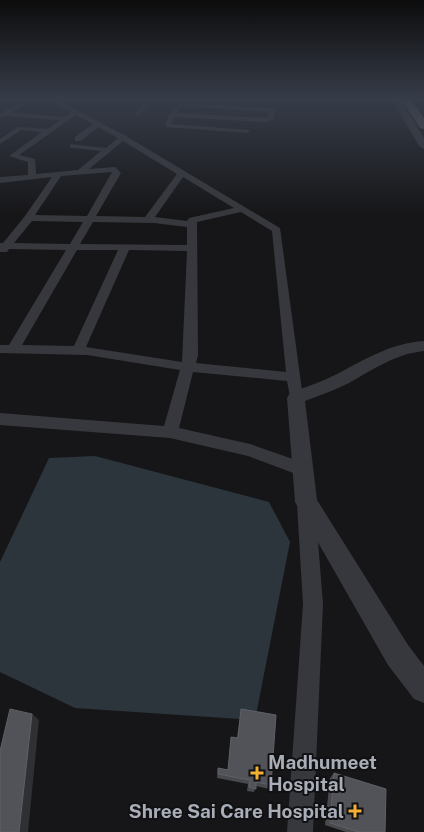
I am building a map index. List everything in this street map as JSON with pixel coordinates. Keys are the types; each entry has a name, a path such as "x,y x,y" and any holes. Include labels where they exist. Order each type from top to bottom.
{"street":[{"path":"32,176 32,161 12,156 40,138"},
{"path":"80,172 123,138 277,230 304,470 313,604 300,832"},
{"path":"74,146 108,150"},
{"path":"0,181 32,176 107,169 117,170 105,196 7,349"},
{"path":"148,220 182,173"},
{"path":"0,181 54,174"},
{"path":"2,248 28,218 54,174"},
{"path":"170,432 191,354 192,220 244,209"},
{"path":"28,218 148,220 192,224"},
{"path":"2,248 73,246 191,248"},
{"path":"78,351 124,247"},
{"path":"296,398 331,384 385,354 402,348 424,346"},
{"path":"7,349 78,351 187,367 294,377"},
{"path":"0,419 170,432 250,450 304,470"},
{"path":"306,502 398,656 424,689"}],"shaded area":[{"path":"95,456 269,502 290,542 255,720 75,708 0,672 0,562 49,458"}],"building":[{"path":"10,709 32,714 19,832 0,832 0,751"},
{"path":"241,709 276,715 271,785 256,782 256,789 249,787 250,780 218,774 218,768 228,770 231,737 238,738"},
{"path":"334,773 386,789 385,832 359,832 330,823"}],"place":[{"name":"Madhumeet Hospital","path":"257,773"},
{"name":"Shree Sai Care Hospital","path":"355,811"}]}
